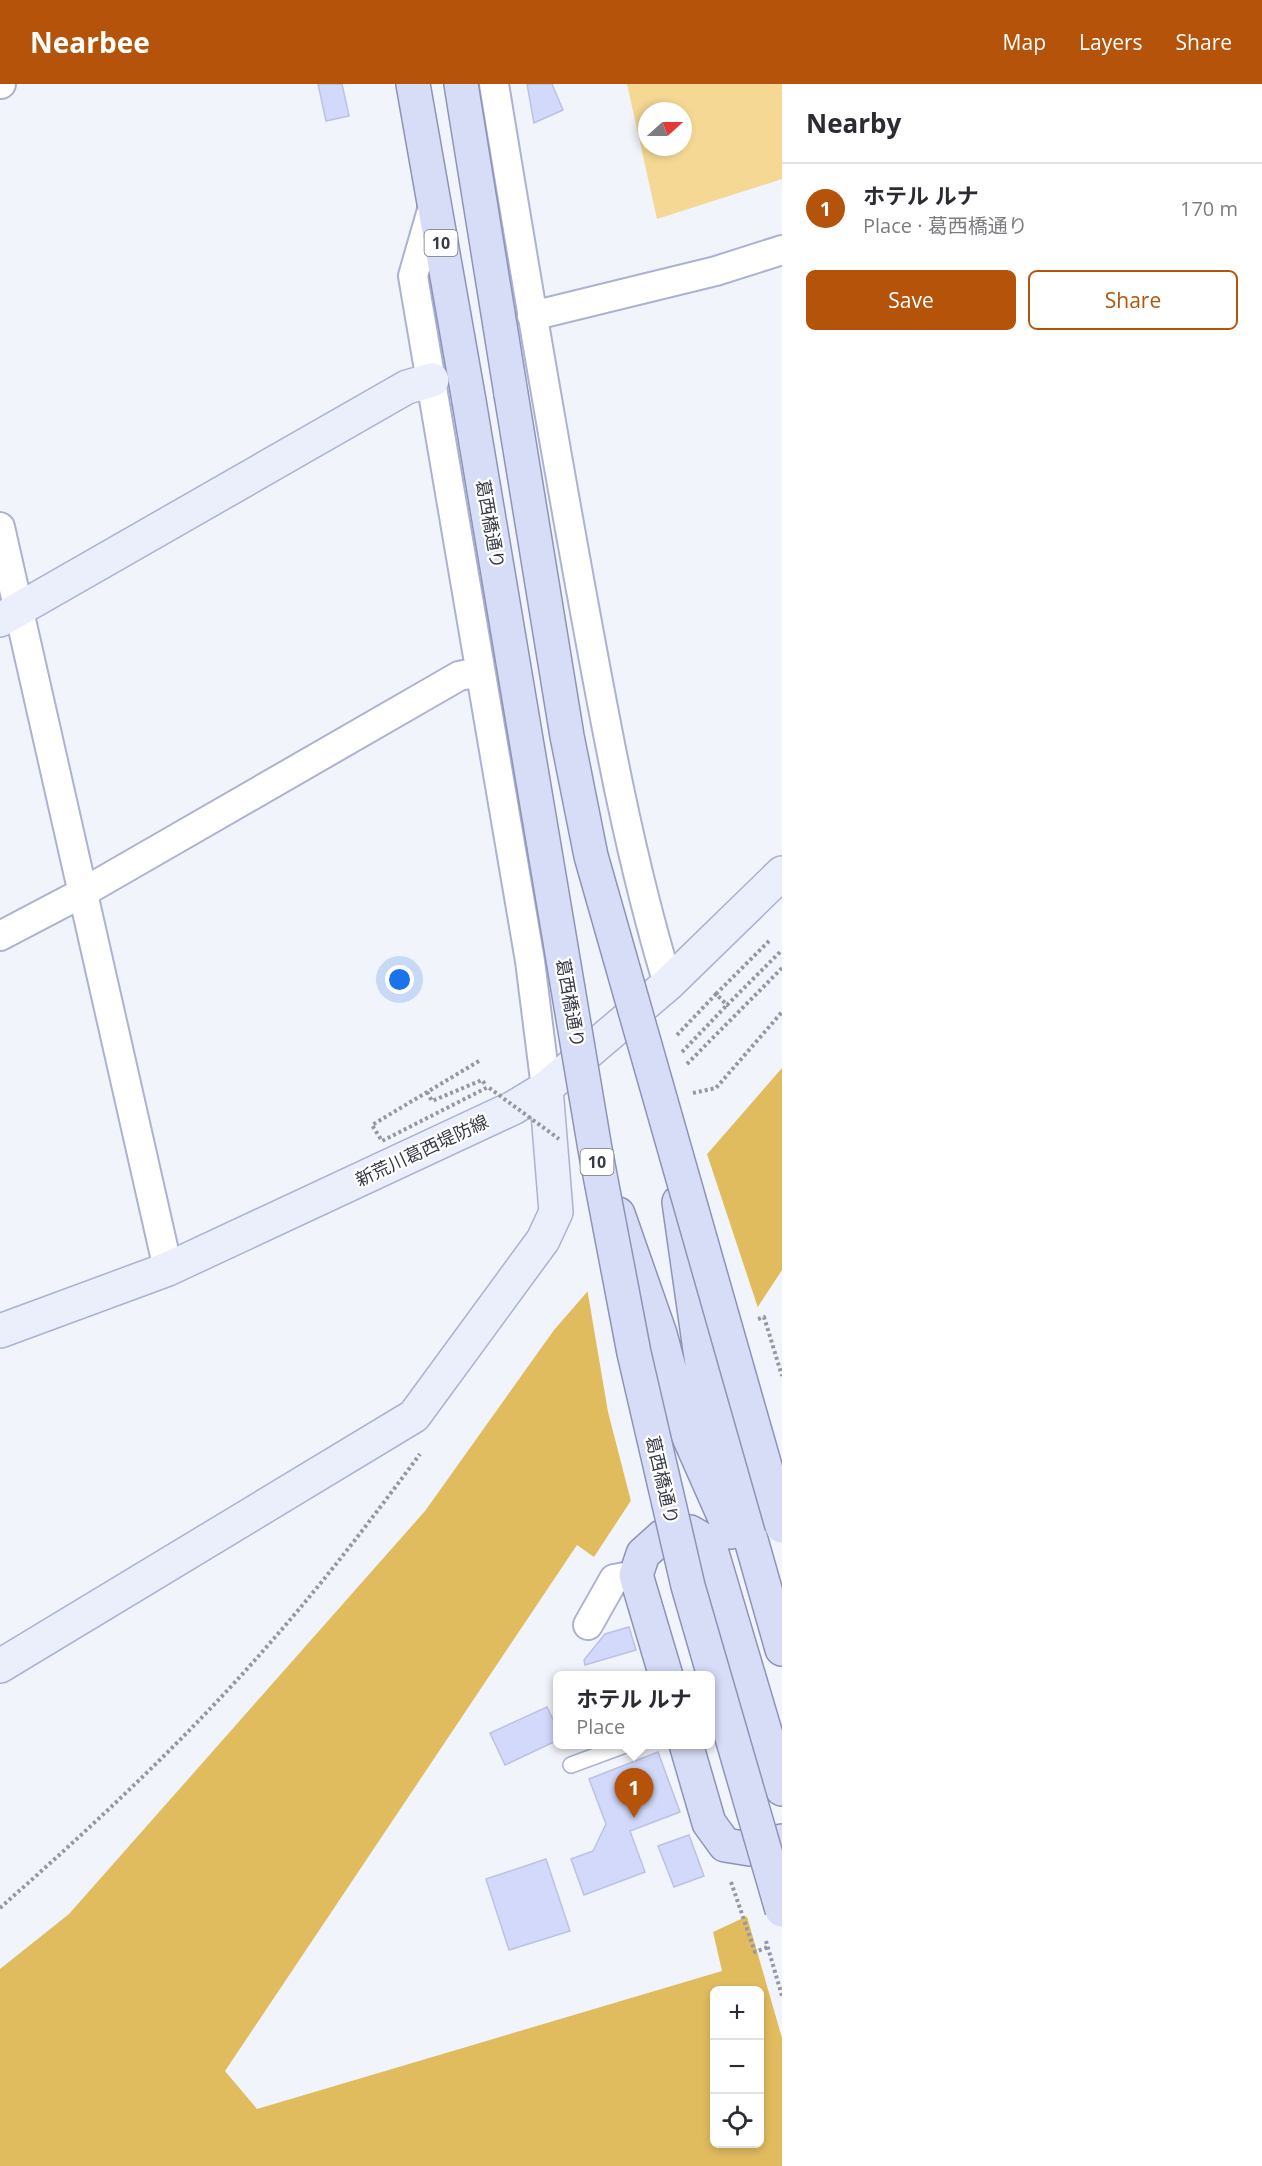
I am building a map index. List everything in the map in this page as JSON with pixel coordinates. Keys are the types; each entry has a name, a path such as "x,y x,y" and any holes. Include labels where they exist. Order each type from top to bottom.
{"main road":[{"name":"葛西橋通り","path":"413,84 469,401 581,1147 658,1467 688,1586 713,1671"},
{"name":"10","path":"461,84 567,736 591,856 782,1526"},
{"path":"669,1133 703,1371 781,1645"},
{"path":"581,1147 660,1334 685,1428 781,1645"},
{"path":"665,1671 636,1575 643,1554 663,1536 690,1532 709,1543 781,1785"},
{"name":"葛西橋通り","path":"715,1679 782,1910"},
{"path":"687,1749 709,1823 726,1845 750,1849 782,1841"}],"street":[{"path":"494,84 532,316 594,662 643,903 668,984"},
{"path":"0,1666 414,1416 543,1240 556,1212 546,1088 530,961 413,276 434,203"},
{"path":"532,316 716,271 782,250"},
{"path":"9,615 407,387 432,380"},
{"path":"0,527 9,615 82,893 168,1269"},
{"path":"0,936 82,893 459,676 479,672"},
{"name":"新荒川葛西堤防線","path":"0,1331 168,1269 513,1108 546,1088 668,984 782,873"},
{"path":"588,1625 614,1579 636,1575"}],"lane":[{"path":"571,1765 614,1749"}],"path":[{"path":"669,1042 770,940"},
{"path":"680,1053 782,950"},
{"path":"684,1066 782,968"},
{"path":"716,994 727,1005"},
{"path":"479,1061 372,1125 382,1141 488,1087"},
{"path":"427,1092 432,1101 482,1080 488,1087 581,1147"},
{"path":"752,1322 764,1317 782,1376"},
{"path":"0,1908 85,1832 240,1676 365,1529 422,1451"},
{"path":"730,1880 755,1952 768,1947"}],"shaded area":[{"path":"627,84 782,84 782,179 657,219 643,156 692,156 692,102 638,102 638,134"},
{"path":"782,1068 782,1270 594,1557 577,1545 225,2071 257,2109 722,1971 713,1932 782,1900 782,2166 0,2166 0,1969 69,1914 425,1511 554,1330"}],"pier":[{"path":"706,1151 759,1311 632,1505 608,1412 587,1288"},
{"path":"782,1897 782,2038 746,1913"}],"building":[{"path":"318,84 342,84 349,116 326,121"},
{"path":"527,84 552,84 563,110 534,123"},
{"path":"629,1627 636,1650 585,1665 584,1660 605,1634"},
{"path":"547,1707 553,1720 553,1742 505,1765 490,1733"},
{"path":"658,1752 680,1812 630,1831 645,1872 584,1895 571,1859 593,1851 606,1824 589,1779"},
{"path":"689,1835 704,1876 674,1887 658,1846"},
{"path":"546,1859 570,1931 509,1950 486,1879"}],"place":[{"name":"ホテル ルナ","path":"634,1818"}]}
